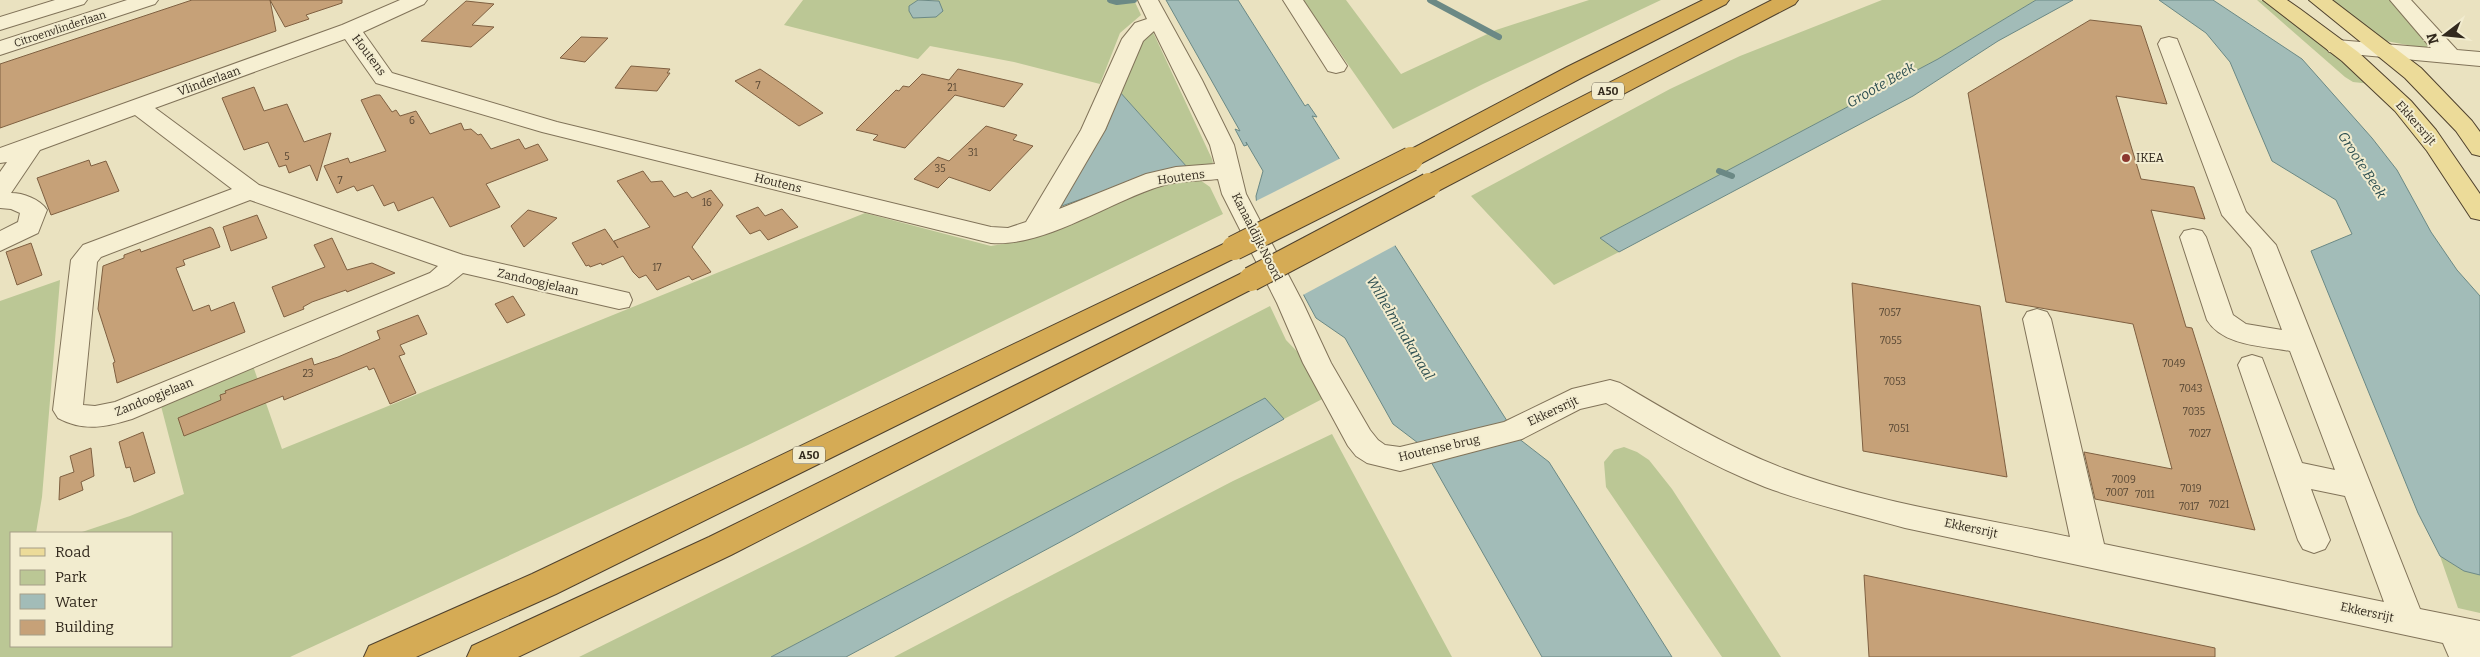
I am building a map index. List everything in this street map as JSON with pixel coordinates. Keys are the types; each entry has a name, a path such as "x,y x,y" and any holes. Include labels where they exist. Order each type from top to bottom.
{"highway":[{"name":"A50","path":"381,657 544,584 1234,248 1719,0"},
{"name":"A50","path":"484,657 720,546 1250,279 1788,0"}],"main road":[{"name":"Ekkersrijt","path":"2273,0 2337,47 2382,86 2418,123 2446,159 2480,212"},
{"path":"2319,0 2385,51 2427,87 2464,126 2480,149"}],"street":[{"name":"Citroenvlinderlaan","path":"0,24 77,0"},
{"name":"Citroenvlinderlaan","path":"0,48 148,0"},
{"name":"Vlinderlaan","path":"0,156 350,30 417,0"},
{"name":"Kanaaldijk Noord","path":"1148,0 1191,80 1222,145 1227,172 1234,194 1344,414 1368,448"},
{"path":"1293,0 1336,66"},
{"path":"2400,0 2450,56"},
{"path":"1036,228 1093,130 1133,39 1144,28 1160,21"},
{"name":"Houtens","path":"350,30 384,78 550,127 991,235 1009,236 1036,228 1155,179 1176,175 1227,172"},
{"path":"2169,44 2235,215 2263,245 2408,620"},
{"path":"2337,47 2480,59"},
{"name":"Zandoogjelaan","path":"138,106 250,191 458,263 619,300"},
{"path":"0,190 31,145"},
{"name":"Zandoogjelaan","path":"250,191 92,251 84,260 68,410 79,417 97,417 122,411 438,279 458,263"},
{"path":"0,200 16,201 34,210 29,227 0,242"},
{"path":"2193,237 2221,320 2239,332 2301,343"},
{"path":"2037,319 2090,554"},
{"path":"2252,365 2288,472 2314,540"},
{"name":"Ekkersrijt","path":"1512,431 1572,400 1590,394 1610,392 1677,431 1759,471 1831,495 1905,514 2408,620 2467,641"},
{"name":"Houtense brug","path":"1368,448 1378,455 1391,459 1400,459 1512,431"},
{"path":"2288,472 2357,486"}],"green space":[{"path":"803,0 918,0 909,6 939,1 931,0 1134,0 1141,15 1120,33 1100,84 1014,62 930,46 918,59 784,25"},
{"path":"1303,0 1346,0 1401,74 1496,30 1589,0 1661,0 1483,84 1393,129"},
{"path":"1882,0 2036,0 1938,59 1600,238 1619,252 1554,285 1471,196 1670,89 1740,56"},
{"path":"2257,0 2268,3 2298,22 2371,84 2353,82 2345,77"},
{"path":"2328,0 2394,0 2433,46 2429,49 2386,41 2371,33"},
{"path":"1152,30 1212,159 1213,163 1210,165 1187,167 1119,91 1129,58"},
{"path":"1200,180 1210,187 1223,214 748,445 290,657 0,657 0,301 60,280 42,497 36,532 10,532 10,647 172,647 172,532 82,532 130,516 184,494 161,406 253,366 282,449 865,213 991,246 1008,243 1068,223 1161,183"},
{"path":"1270,306 1286,340 1314,369 1328,396 1284,419 1265,399 771,657 579,657 806,545"},
{"path":"1332,434 1452,657 894,657 1233,481"},
{"path":"1624,447 1637,452 1649,460 1672,489 1781,657 1722,657 1606,487 1604,462 1614,450"},
{"path":"2440,556 2464,571 2480,575 2480,613 2458,608"}],"water":[{"path":"918,0 939,1 943,11 936,17 913,18 909,11 909,6"},
{"name":"Wilhelminakanaal","path":"1166,0 1238,0 1305,106 1308,104 1317,117 1312,116 1518,438 1549,462 1672,657 1542,657 1422,446 1393,424 1345,338 1316,318 1257,208 1256,196 1263,171 1246,142 1247,145 1244,146 1235,129 1240,131"},
{"path":"2036,0 2073,0 1998,41 1913,96 1619,252 1600,238 1938,59"},
{"path":"2159,0 2213,0 2302,59 2372,138 2397,170 2431,232 2457,270 2480,296 2480,575 2464,571 2440,556 2418,513 2311,251 2352,234 2336,200 2272,161 2230,62 2206,33"},
{"path":"1119,91 1187,167 1130,182 1056,208 1067,185 1106,129"},
{"path":"1265,398 1284,419 846,657 771,657"}],"pier":[{"path":"1341,158 1396,245 1301,296 1255,209 1254,202"}],"building":[{"path":"192,0 270,0 276,31 0,128 0,64"},
{"path":"270,0 342,0 342,3 306,15 309,19 285,27"},
{"path":"466,1 494,4 472,25 494,27 471,47 421,41"},
{"path":"2090,20 2141,26 2167,104 2116,96 2141,179 2194,187 2205,219 2151,210 2186,327 2192,328 2255,530 2095,499 2084,452 2172,469 2133,324 2006,302 1968,93"},
{"path":"581,37 608,38 585,62 560,58"},
{"path":"631,66 670,69 667,73 670,73 657,91 615,88"},
{"path":"760,69 823,113 799,126 735,81"},
{"path":"958,69 1023,84 1004,107 955,95 905,148 873,140 878,135 856,130 896,90 899,91 903,86 909,87 922,74 949,80"},
{"path":"254,87 264,111 287,104 304,142 331,133 317,181 310,165 289,173 286,165 279,167 268,142 244,150 222,98"},
{"path":"380,95 392,112 396,110 400,116 416,111 430,134 461,123 464,130 471,129 478,135 481,134 491,149 519,139 525,149 538,144 548,160 486,184 500,207 450,227 433,197 398,211 394,202 384,206 373,185 357,191 354,186 337,193 324,166 348,158 350,163 386,151 361,100"},
{"path":"986,126 1017,135 1013,140 1033,146 990,191 949,177 938,188 914,179 938,157 949,161"},
{"path":"89,160 91,166 106,161 119,191 51,215 37,178"},
{"path":"643,171 651,182 662,181 674,197 687,192 692,198 711,190 723,205 692,247 711,272 692,280 689,276 657,290 646,275 639,278 633,272 623,256 602,265 601,263 590,267 589,265 586,266 572,243 605,229 618,248 614,241 650,227 617,181"},
{"path":"758,207 765,216 782,209 798,227 768,240 760,230 750,234 736,216"},
{"path":"528,210 557,218 524,247 511,226"},
{"path":"257,215 267,238 231,251 223,227"},
{"path":"210,227 213,229 220,247 183,260 185,265 176,268 193,311 209,305 211,311 234,302 245,332 117,383 113,363 115,362 98,309 103,266 140,249 141,252"},
{"path":"332,238 347,270 372,263 395,273 347,292 346,290 312,302 303,307 304,309 284,317 272,287 325,267 314,245"},
{"path":"31,243 42,275 17,285 6,252"},
{"path":"1852,283 1980,306 2007,477 1863,451"},
{"path":"513,296 525,315 507,323 495,304"},
{"path":"418,315 427,334 400,345 405,354 399,356 416,393 390,404 374,368 369,370 367,366 284,400 283,396 184,436 178,418 221,400 220,395 226,393 225,391 312,358 314,365 338,357 380,339 377,331"},
{"path":"143,432 155,473 134,482 130,467 126,468 119,442"},
{"path":"91,448 94,476 81,482 83,490 59,500 60,477 74,472 70,456"},
{"path":"1864,575 2215,648 2215,657 1869,657"}],"waterway":[{"name":"Groote Beek","path":"1110,0 1117,2 1134,0"},
{"name":"Groote Beek","path":"1430,0 1499,37"},
{"name":"Groote Beek","path":"1719,171 1732,176"}],"place":[{"name":"IKEA","path":"2126,158"}]}
